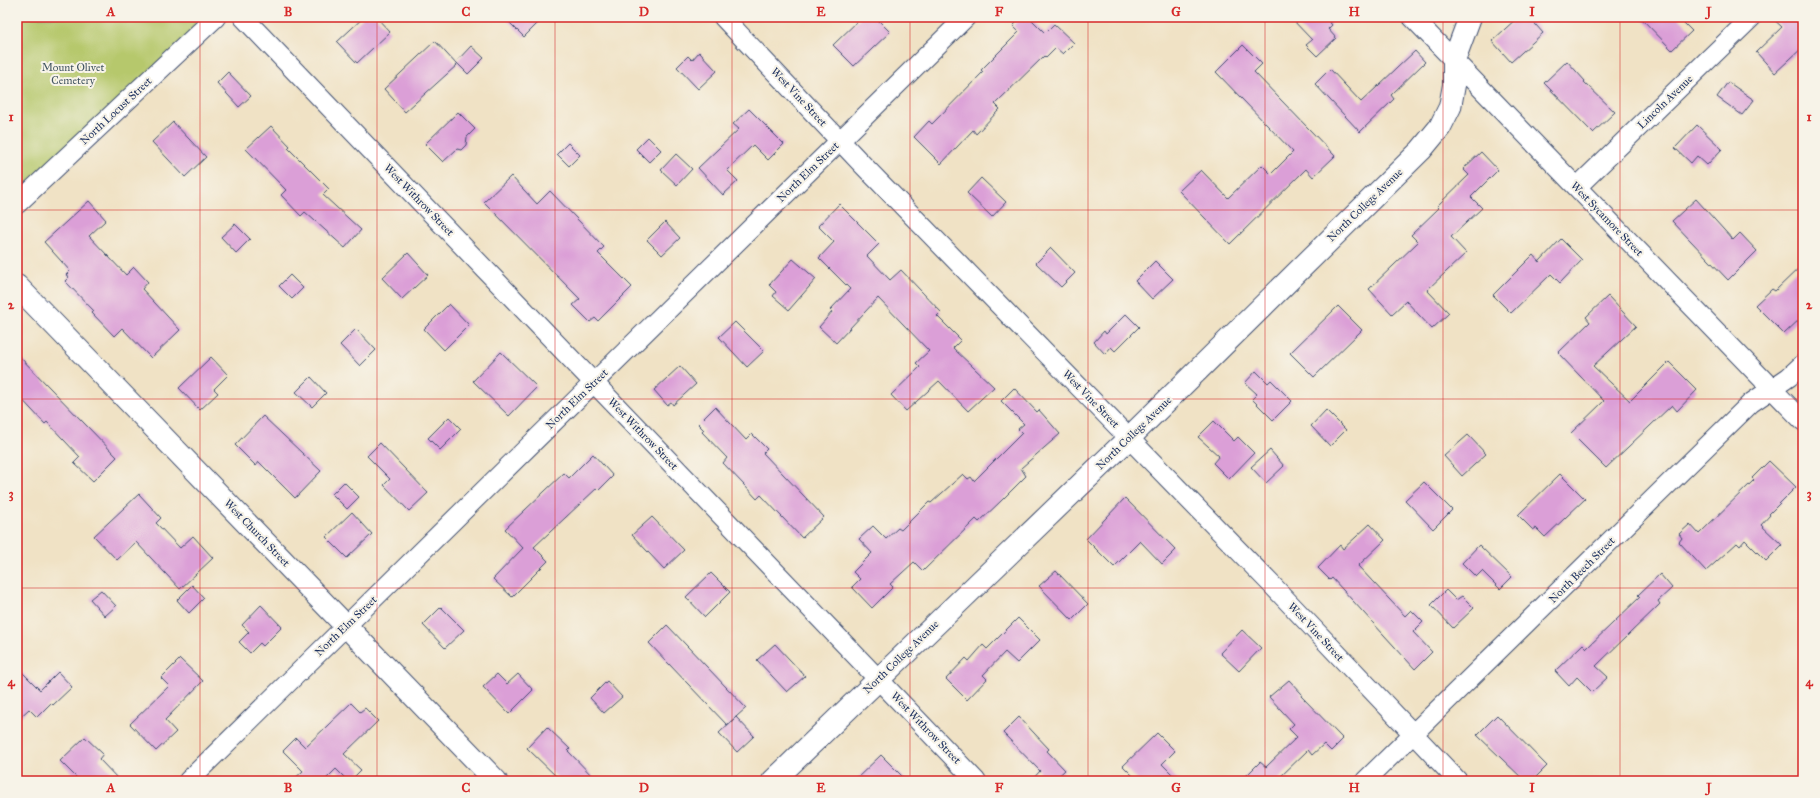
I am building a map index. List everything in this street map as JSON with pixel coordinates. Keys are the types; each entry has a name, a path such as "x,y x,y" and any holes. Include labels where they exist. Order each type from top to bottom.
{"main road":[{"path":"1454,60 1470,17"},
{"name":"North College Avenue","path":"773,781 878,678 1129,438 1421,150 1440,127 1450,107 1454,85 1454,60"},
{"name":"West Church Street","path":"17,286 496,781"}],"street":[{"name":"North Locust Street","path":"17,204 216,17"},
{"name":"West Withrow Street","path":"243,17 976,781"},
{"name":"West Vine Street","path":"723,17 840,140 1273,586 1458,781"},
{"name":"North Elm Street","path":"188,781 966,17"},
{"name":"West Sycamore Street","path":"1412,17 1803,421"},
{"name":"Lincoln Avenue","path":"1577,187 1752,17"},
{"name":"North Beech Street","path":"1365,781 1751,403 1788,377 1803,364"}],"green space":[{"name":"Mount Olivet Cemetery","path":"17,17 216,17 17,204"}],"building":[{"path":"364,17 376,17 390,32 357,63 337,42"},
{"path":"504,17 544,17 524,37"},
{"path":"862,17 875,17 890,32 854,66 833,45"},
{"path":"1022,17 1029,17 1045,33 1054,24 1074,43 1063,54 1056,48 1046,58 1044,56 995,104 1000,109 976,134 973,130 941,164 914,137 929,121 932,124 983,72 981,70 1019,32 1013,26"},
{"path":"1290,17 1325,17 1332,25 1328,29 1336,38 1317,56 1306,45 1312,40"},
{"path":"1518,17 1529,17 1543,33 1511,62 1492,41"},
{"path":"1640,17 1678,17 1692,31 1672,50"},
{"path":"1771,17 1803,17 1803,47 1775,73 1756,52 1782,27"},
{"path":"435,41 457,65 405,112 384,89"},
{"path":"1243,45 1262,64 1254,72 1335,156 1313,177 1306,169 1230,244 1179,191 1201,170 1228,198 1262,165 1271,174 1293,152 1216,72"},
{"path":"471,46 484,58 468,74 456,62"},
{"path":"1415,51 1425,62 1391,95 1394,99 1360,132 1315,84 1330,69 1361,102"},
{"path":"699,52 717,71 698,89 677,67 688,56 692,60"},
{"path":"1567,61 1585,81 1584,82 1615,112 1593,133 1544,83"},
{"path":"228,72 251,96 239,107 217,83"},
{"path":"1728,82 1754,100 1742,115 1717,97"},
{"path":"749,109 784,144 768,160 753,145 727,170 738,181 723,195 698,168 739,129 733,124"},
{"path":"458,112 475,129 467,137 466,145 461,150 457,149 443,162 425,144"},
{"path":"173,122 206,157 185,177 152,142"},
{"path":"1697,125 1722,149 1707,165 1697,156 1691,163 1675,148"},
{"path":"271,126 290,146 288,148 329,189 323,195 361,230 345,248 305,212 301,216 281,195 286,190 246,149"},
{"path":"648,137 661,150 649,162 636,149"},
{"path":"568,143 580,155 569,166 557,154"},
{"path":"1481,152 1498,170 1471,197 1482,208 1451,237 1466,253 1427,290 1449,313 1432,329 1406,301 1392,314 1369,289 1418,242 1411,235 1439,208 1437,206 1469,175 1463,169"},
{"path":"676,154 692,169 677,185 661,170"},
{"path":"511,176 537,204 550,191 604,247 598,253 632,287 598,321 595,318 590,322 573,305 580,299 484,202"},
{"path":"981,178 1006,202 992,217 967,193"},
{"path":"1696,199 1733,240 1740,233 1757,251 1728,280 1672,221"},
{"path":"89,201 106,220 89,236 126,275 134,267 148,282 142,289 180,330 151,358 122,328 114,336 92,313 94,311 65,281 69,277 66,275 70,271 44,242"},
{"path":"839,204 879,244 867,256 890,280 901,270 941,312 937,316 961,340 953,348 994,387 968,411 939,381 906,411 891,395 920,367 916,363 929,351 878,298 836,343 819,327 832,312 830,310 850,289 819,258 834,242 818,226"},
{"path":"665,222 680,238 662,255 647,240"},
{"path":"235,224 250,239 236,253 221,237"},
{"path":"1561,239 1582,260 1560,283 1551,274 1511,313 1493,295 1533,255 1539,262"},
{"path":"1051,248 1075,273 1061,287 1036,263"},
{"path":"408,253 428,275 402,299 382,278"},
{"path":"793,259 816,279 789,310 773,296 776,292 769,285"},
{"path":"1155,261 1173,279 1152,299 1135,281"},
{"path":"1803,264 1803,316 1784,334 1755,305 1772,289 1775,291"},
{"path":"290,275 303,288 292,299 279,286"},
{"path":"1608,296 1636,326 1593,366 1630,401 1669,362 1697,390 1677,411 1672,405 1606,468 1571,433 1604,401 1558,353 1590,322 1586,317"},
{"path":"449,304 469,325 444,350 424,329"},
{"path":"1338,306 1362,330 1314,377 1290,353"},
{"path":"1126,314 1139,327 1115,351 1111,347 1105,354 1094,342 1104,331 1106,334"},
{"path":"735,322 764,351 747,367 719,337"},
{"path":"356,329 376,350 360,366 340,345"},
{"path":"501,352 537,387 509,416 473,381"},
{"path":"17,354 117,457 93,481 74,463 80,457 47,422 45,424 17,394"},
{"path":"211,357 228,375 214,389 218,393 200,410 179,388"},
{"path":"680,366 696,384 673,405 671,402 667,405 654,390"},
{"path":"1256,371 1268,383 1271,380 1292,401 1273,420 1252,399 1257,394 1245,383"},
{"path":"311,377 326,393 312,407 296,392"},
{"path":"1014,388 1037,412 1039,410 1060,434 1021,468 1026,476 979,522 976,519 923,571 914,562 890,584 893,587 872,608 852,587 860,579 853,572 872,553 859,539 873,526 886,539 898,528 901,530 929,502 931,503 963,474 968,479 971,477 974,481 1022,433 1018,429 1024,424 1001,401"},
{"path":"715,407 746,440 752,434 767,449 763,453 824,517 802,538 761,495 757,499 723,463 727,458 702,432 704,430 698,424"},
{"path":"1326,410 1346,430 1330,446 1311,426"},
{"path":"263,416 321,471 295,498 259,462 256,466 235,445"},
{"path":"449,417 461,429 440,450 428,438"},
{"path":"1214,421 1234,441 1238,437 1254,453 1229,479 1213,463 1219,456 1198,437"},
{"path":"1468,435 1486,454 1462,476 1444,456"},
{"path":"380,443 428,493 409,511 384,485 390,479 367,456"},
{"path":"1270,450 1284,466 1266,483 1251,467"},
{"path":"593,454 613,476 599,490 597,488 534,547 548,561 512,597 493,579 523,548 505,529 564,473 569,478"},
{"path":"1769,461 1796,487 1769,514 1770,515 1761,525 1782,545 1766,561 1745,540 1740,546 1737,543 1706,571 1679,542 1682,538 1679,534 1690,524 1699,534 1754,480 1752,478"},
{"path":"1560,474 1585,499 1545,537 1536,528 1533,530 1518,515"},
{"path":"344,482 359,497 347,509 332,494"},
{"path":"1424,482 1452,510 1433,529 1405,500"},
{"path":"139,494 161,518 156,523 180,548 193,536 213,558 180,589 136,542 117,560 94,536"},
{"path":"1125,498 1176,550 1162,564 1140,541 1114,567 1086,539"},
{"path":"352,512 372,534 347,558 326,537"},
{"path":"652,517 684,550 664,569 632,535"},
{"path":"1370,524 1385,540 1358,566 1405,616 1411,610 1423,622 1413,632 1432,652 1415,669 1332,578 1330,580 1318,568 1340,545 1343,549"},
{"path":"1479,545 1512,577 1500,589 1482,571 1476,577 1462,563"},
{"path":"1056,571 1088,604 1072,620 1039,586"},
{"path":"711,573 730,592 705,617 686,597"},
{"path":"1660,574 1672,588 1658,601 1660,604 1596,666 1608,677 1592,692 1577,677 1569,686 1555,671 1583,644 1587,648 1640,597 1638,595"},
{"path":"192,585 204,598 189,613 177,600"},
{"path":"101,590 116,606 105,616 90,599"},
{"path":"1446,590 1456,600 1462,596 1474,608 1453,628 1431,605"},
{"path":"261,605 282,627 263,646 260,643 250,653 239,642 249,632 242,625"},
{"path":"441,607 464,630 445,648 423,625"},
{"path":"1018,618 1040,640 1017,663 1005,652 983,675 987,679 967,700 946,679 966,658 969,661 983,645 987,649"},
{"path":"667,625 746,708 727,725 649,643"},
{"path":"1242,630 1261,648 1239,671 1220,653"},
{"path":"775,644 805,676 787,692 757,660"},
{"path":"180,659 203,681 165,720 176,732 156,751 130,724 169,686 161,678"},
{"path":"17,667 40,690 58,672 72,687 53,705 51,703 37,717 29,709 17,720"},
{"path":"497,674 507,684 518,674 533,690 509,714 483,687"},
{"path":"1289,680 1302,694 1301,696 1343,739 1331,751 1324,744 1312,755 1308,750 1278,779 1280,781 1241,781 1260,762 1266,767 1297,737 1289,729 1294,724 1269,697"},
{"path":"607,681 622,697 604,713 590,698"},
{"path":"351,703 360,712 365,708 378,721 344,754 361,770 350,781 348,781 336,769 324,781 292,781 303,771 283,751 296,738 305,747"},
{"path":"1497,715 1547,766 1532,781 1525,781 1477,735"},
{"path":"736,717 754,736 737,752 719,733"},
{"path":"1019,717 1049,749 1047,751 1065,770 1053,781 1031,781 1040,771 1003,733"},
{"path":"547,727 570,749 568,751 597,781 561,781 527,748"},
{"path":"1157,733 1175,751 1162,764 1179,781 1138,781 1123,766"},
{"path":"85,737 103,754 99,759 120,781 80,781 60,761"},
{"path":"881,755 907,781 854,781"}]}
